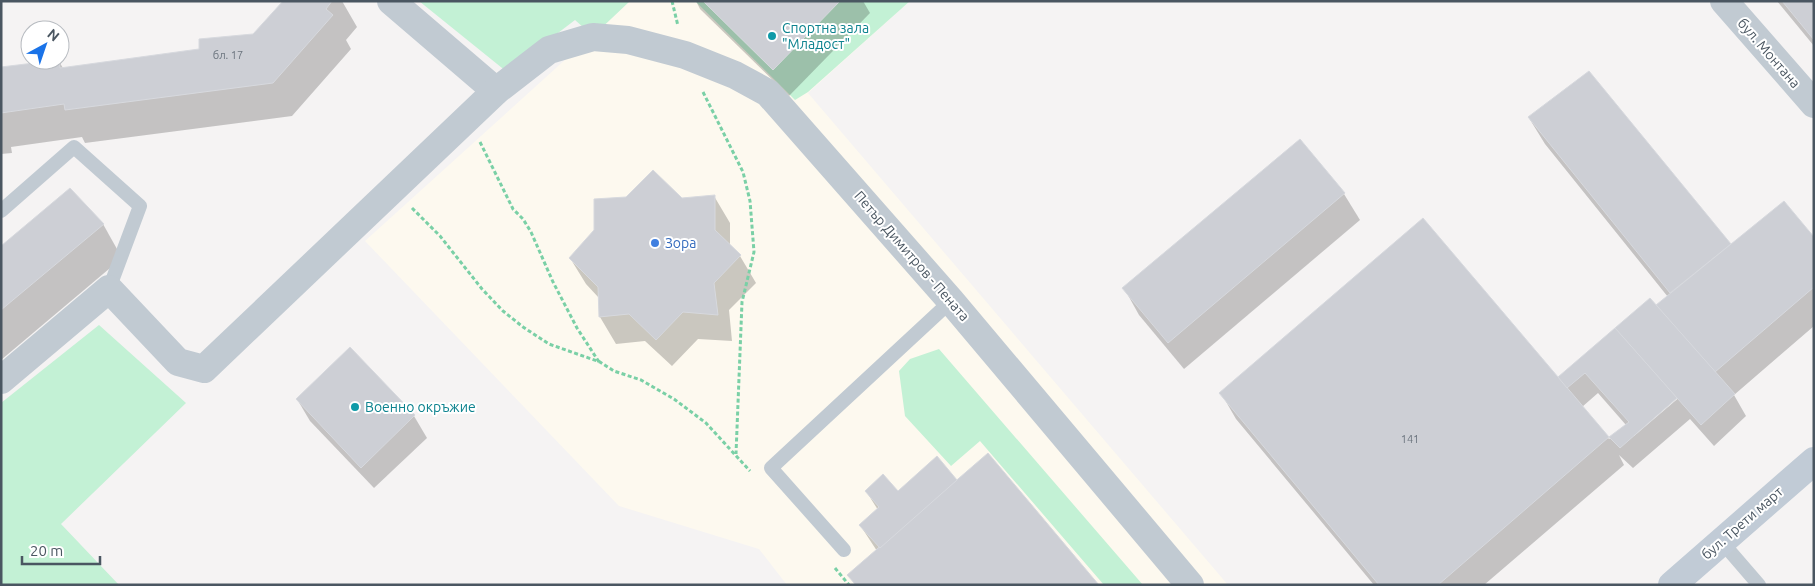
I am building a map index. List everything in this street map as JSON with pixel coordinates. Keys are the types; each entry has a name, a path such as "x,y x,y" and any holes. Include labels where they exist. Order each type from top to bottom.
{"main road":[{"name":"бул. Трети март","path":"1672,585 1814,461"}],"street":[{"path":"391,1 496,91"},
{"name":"бул. Монтана","path":"1724,1 1814,104"},
{"name":"Петър Димитров - Пената","path":"109,289 178,362 204,370 496,91 549,50 593,37 628,40 685,55 735,75 768,93 951,301 1190,585"},
{"path":"1,380 109,289"}],"lane":[{"path":"1,211 74,146 140,206 109,289"},
{"path":"844,550 771,468 951,301"},
{"path":"1721,541 1759,585"}],"path":[{"path":"672,1 685,55 743,172 750,201 754,252 742,302 736,455"},
{"path":"467,118 513,210 523,219 531,232 553,282 577,328 600,362"},
{"path":"393,189 440,236 482,289 523,327 549,344 600,362 614,371 642,380 674,399 706,423 755,476"},
{"path":"830,563 849,585"}],"shaded area":[{"path":"630,1 910,1 808,93 1228,585 787,585 759,549 619,506 365,241"}],"green space":[{"path":"419,1 630,1 593,36 575,20 507,72"},
{"path":"695,1 910,1 808,92 795,100"},
{"path":"99,325 186,403 61,524 119,585 1,585 1,403"},
{"path":"939,349 1143,585 1104,585 980,441 951,466 905,416 899,371 910,359"}],"building":[{"path":"283,1 332,1 326,9 333,15 273,83 65,110 64,104 1,113 1,67 20,65 20,70 70,70 70,67 199,49 199,39 253,34"},
{"name":"Спортна зала \"Младост\"","path":"703,1 840,1 773,70"},
{"path":"1782,1 1814,1 1814,40"},
{"path":"1589,71 1731,244 1670,293 1528,117"},
{"path":"1300,139 1345,193 1168,343 1122,288"},
{"name":"Зора","path":"653,170 682,198 715,195 715,230 741,255 714,283 718,315 683,312 656,340 629,314 599,317 598,287 569,258 594,230 594,199 626,197"},
{"path":"70,188 104,224 1,310 1,246"},
{"path":"1784,201 1814,237 1814,287 1715,372 1656,305"},
{"path":"1423,218 1609,437 1438,585 1379,585 1219,393"},
{"path":"1650,298 1735,394 1701,425 1615,328"},
{"path":"1615,328 1677,398 1620,448 1609,437 1629,422 1585,373 1567,388 1558,377"},
{"name":"Военно окръжие","path":"350,347 415,415 361,468 296,399"},
{"path":"988,453 1099,585 856,585 847,575"},
{"path":"937,456 957,480 880,548 859,525 879,507 865,491 883,474 898,491"}],"place":[{"name":"Спортна зала \"Младост\"","path":"772,36"},
{"name":"Зора","path":"655,243"},
{"name":"Военно окръжие","path":"355,407"}]}
